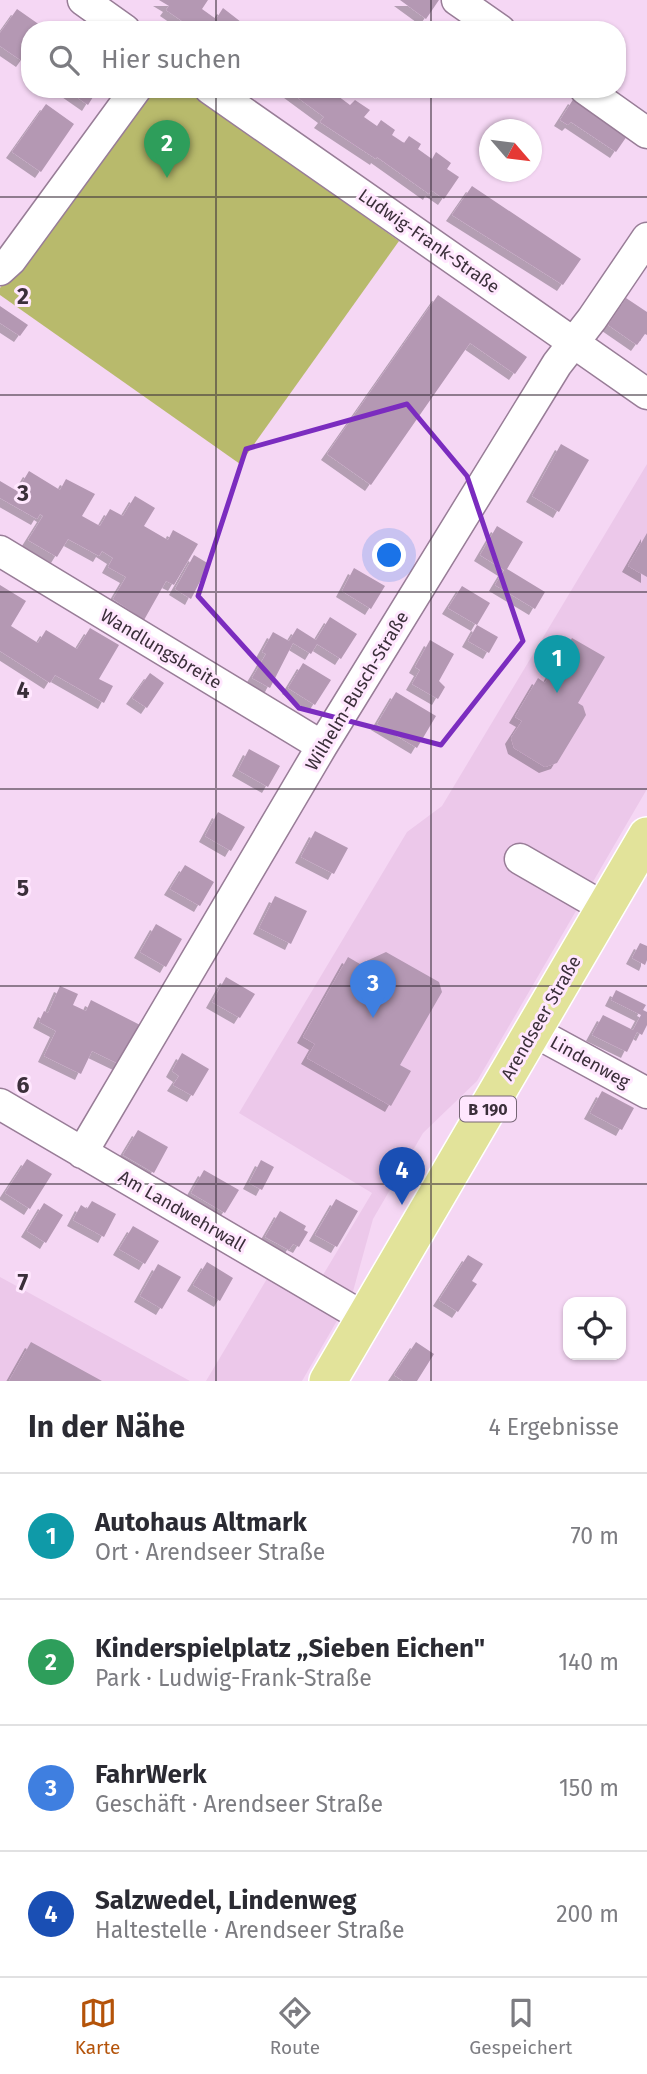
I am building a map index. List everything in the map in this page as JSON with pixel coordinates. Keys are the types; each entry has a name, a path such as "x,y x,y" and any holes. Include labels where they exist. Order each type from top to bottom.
{"main road":[{"name":"Arendseer Straße","path":"328,1381 647,836"}],"street":[{"path":"83,0 112,21"},
{"path":"457,0 487,21"},
{"path":"0,271 129,98"},
{"name":"Ludwig-Frank-Straße","path":"223,98 647,394"},
{"path":"598,98 647,133"},
{"name":"Wilhelm-Busch-Straße","path":"82,1153 322,746 557,364 647,238"},
{"name":"Wandlungsbreite","path":"0,551 322,746"},
{"path":"520,859 605,908"},
{"name":"Lindenweg","path":"533,1031 647,1093"},
{"name":"Am Landwehrwall","path":"0,1104 365,1318"}],"highlighted area":[{"path":"407,404 467,476 523,641 441,745 299,708 198,596 246,449"}],"shaded area":[{"path":"647,464 647,789 477,1081 423,1133 373,1219 352,1295 302,1381 206,1381 283,1252 323,1275 372,1193 239,1113 407,832 442,806"},
{"path":"0,1277 190,1381 0,1381"}],"green space":[{"path":"143,98 199,98 399,241 240,464 0,295 0,288"}],"building":[{"path":"159,0 208,0 202,9 216,19 223,8 240,21 182,21 166,10 169,6"},
{"path":"400,0 439,0 426,19"},
{"path":"17,9 34,21 21,21 21,60 0,46 0,33"},
{"path":"78,98 92,98 88,105"},
{"path":"298,98 341,98 350,105 355,100 370,110 364,117 377,126 381,120 395,130 392,135 404,143 409,136 421,144 418,149 432,159 436,152 451,163 447,169 459,177 444,199 431,190 429,194 377,157 376,159 320,122 324,117"},
{"path":"574,98 627,136 616,152 571,122 568,125 560,120"},
{"path":"46,104 74,124 41,172 12,152"},
{"path":"472,186 581,259 563,285 452,215"},
{"path":"438,295 527,357 515,374 470,343 371,485 327,454"},
{"path":"626,298 647,312 647,335 645,334 637,345 608,325"},
{"path":"0,306 28,325 20,336 0,323"},
{"path":"561,444 589,460 559,512 532,496"},
{"path":"29,471 60,490 66,479 95,494 82,516 100,526 110,509 123,516 135,496 155,508 144,526 168,540 173,530 198,544 174,585 166,581 144,620 113,599 126,577 108,567 113,558 102,551 99,556 68,539 57,557 28,540 43,516 40,514 37,519 0,498 0,481 17,491"},
{"path":"497,526 523,542 507,569 545,592 535,609 495,585 504,570 480,555"},
{"path":"647,533 647,577 628,566"},
{"path":"194,555 209,564 191,599 175,589"},
{"path":"354,568 385,586 371,609 342,591"},
{"path":"0,585 26,601 11,626 38,643 46,630 77,649 90,628 119,645 99,679 113,686 104,703 55,675 50,683 0,651"},
{"path":"462,586 490,603 477,625 448,608"},
{"path":"330,617 357,634 341,659 317,644 311,654 293,643 270,688 252,678 266,654 262,652 273,632 289,641 297,628 316,640"},
{"path":"477,625 498,637 489,653 468,641"},
{"path":"572,638 605,657 578,703 583,706 586,715 557,763 545,767 514,748 511,738 522,721 515,717 538,678 545,683"},
{"path":"430,640 454,654 439,681 445,687 438,699 412,684 420,670 415,667"},
{"path":"303,663 331,680 315,705 288,688"},
{"path":"150,673 164,683 147,708 132,698"},
{"path":"396,692 436,716 417,748 377,724"},
{"path":"249,749 280,766 268,787 238,770"},
{"path":"218,812 245,827 231,851 205,836"},
{"path":"315,831 348,848 334,874 301,857"},
{"path":"185,865 214,882 200,906 170,889"},
{"path":"275,896 307,911 291,944 259,928"},
{"path":"156,924 182,939 166,967 140,952"},
{"path":"640,943 647,946 645,965 632,958"},
{"path":"386,952 439,982 442,992 400,1065 411,1071 391,1106 307,1058 315,1044 303,1037 348,957 360,964"},
{"path":"226,977 255,994 240,1018 212,1002"},
{"path":"60,986 78,994 73,1005 86,1011 91,1000 144,1027 121,1065 92,1051 81,1074 44,1056 56,1031 39,1022 44,1011 48,1013"},
{"path":"616,990 646,1005 643,1010 647,1012 647,1025 642,1035 637,1032 627,1052 592,1035 603,1015 633,1030 641,1015 611,1000"},
{"path":"182,1053 209,1069 193,1096 173,1085 179,1076 172,1071"},
{"path":"602,1091 634,1108 622,1130 590,1113"},
{"path":"138,1130 168,1147 154,1173 123,1155"},
{"path":"27,1159 52,1174 30,1209 5,1193"},
{"path":"261,1160 274,1167 262,1190 249,1183"},
{"path":"204,1170 239,1190 225,1213 191,1193"},
{"path":"336,1199 358,1211 337,1247 315,1235"},
{"path":"92,1201 116,1214 104,1237 73,1220 81,1205 87,1209"},
{"path":"44,1203 63,1215 46,1243 27,1231"},
{"path":"280,1211 306,1226 304,1230 308,1232 299,1247 293,1244 289,1250 265,1237"},
{"path":"133,1226 159,1241 145,1264 119,1249"},
{"path":"468,1255 483,1264 472,1281 477,1284 458,1312 439,1300"},
{"path":"207,1262 233,1278 220,1301 193,1285"},
{"path":"158,1264 181,1277 162,1309 140,1296"},
{"path":"31,1342 102,1381 9,1381"},
{"path":"416,1342 434,1354 417,1381 403,1381 394,1375"}],"place":[{"name":"Kinderspielplatz „Sieben Eichen\"","path":"167,178"},
{"name":"Autohaus Altmark","path":"557,693"},
{"name":"FahrWerk","path":"373,1018"},
{"name":"Salzwedel, Lindenweg","path":"402,1205"}]}
